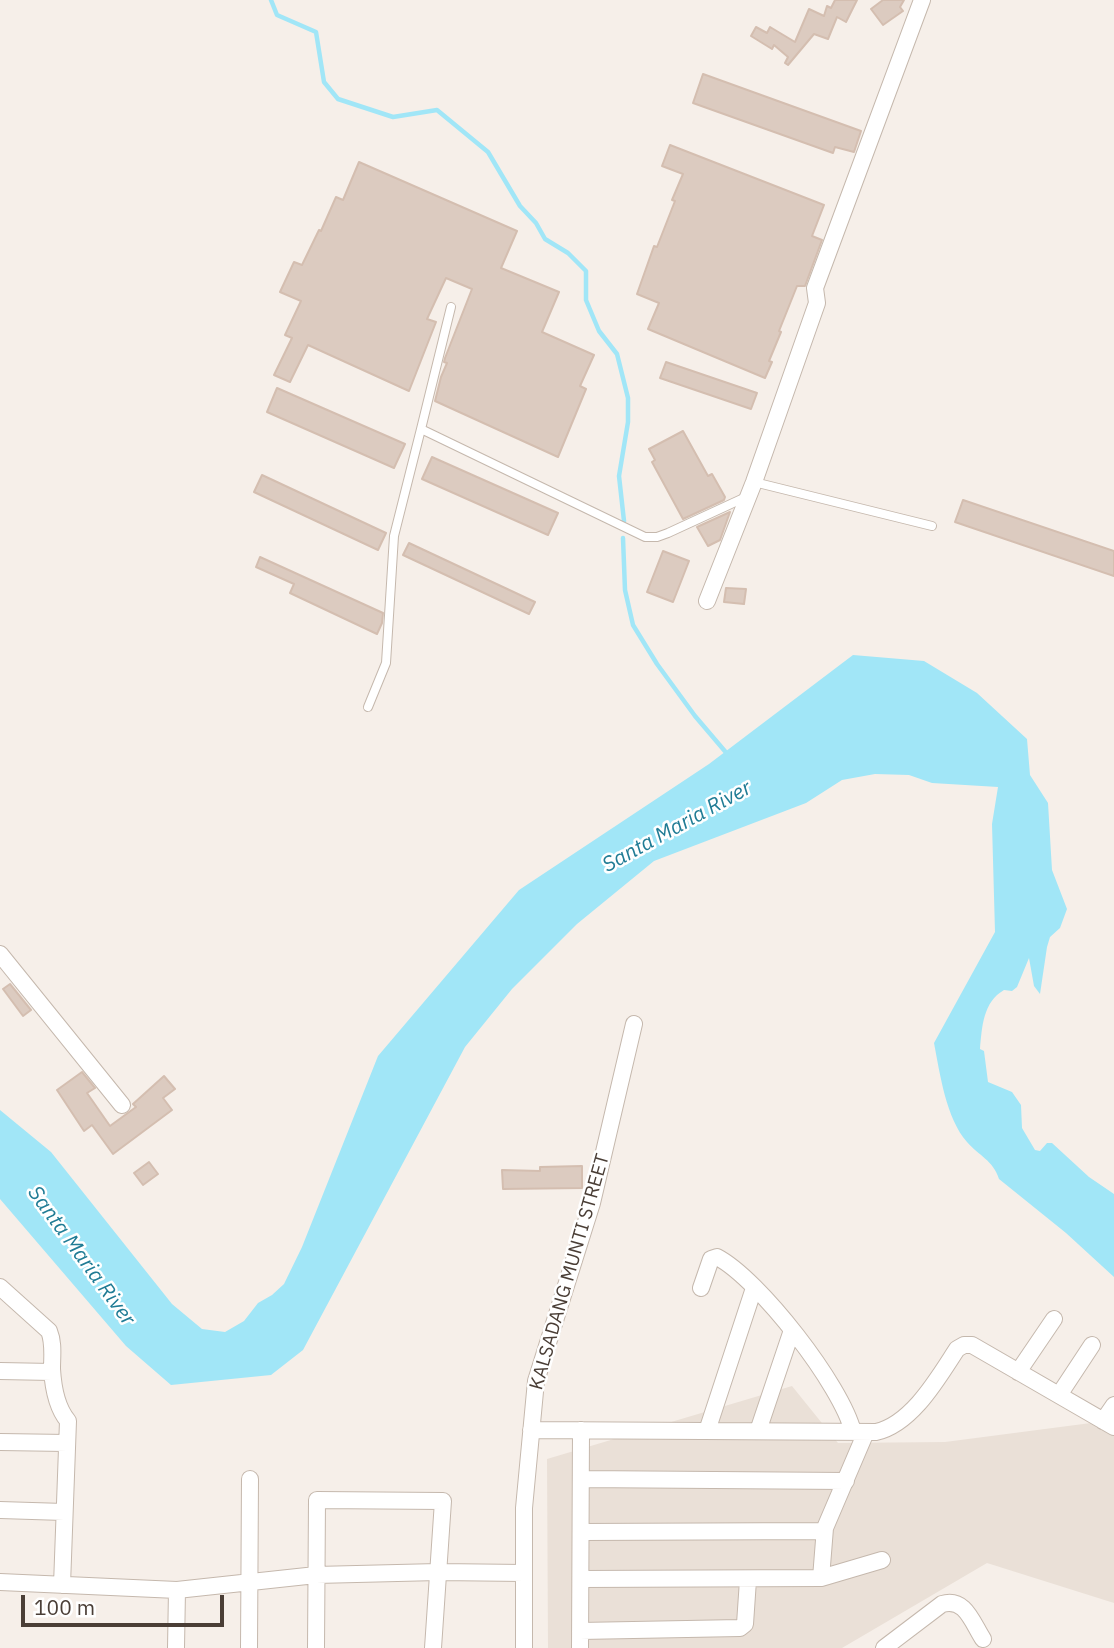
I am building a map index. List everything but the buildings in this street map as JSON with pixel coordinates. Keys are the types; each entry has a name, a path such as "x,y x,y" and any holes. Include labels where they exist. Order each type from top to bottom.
{"street":[{"path":"707,601 751,489 817,303 815,288 922,0"},
{"path":"0,954 122,1105"},
{"name":"KALSADANG MUNTI STREET","path":"524,1648 524,1508 536,1381 592,1203 634,1024"},
{"path":"701,1288 711,1259 718,1257 727,1262 775,1308 815,1361 860,1432"},
{"path":"0,1287 49,1331 52,1339 52,1372 60,1413 68,1421 62,1585"},
{"path":"707,1431 754,1288"},
{"path":"1018,1372 1054,1319"},
{"path":"758,1431 792,1330"},
{"path":"531,1430 860,1432 888,1429 928,1395 957,1349 964,1345 972,1345 1109,1424 1114,1405"},
{"path":"1059,1395 1092,1345"},
{"path":"0,1371 52,1372"},
{"path":"580,1648 581,1430"},
{"path":"821,1578 824,1531 846,1481 860,1432"},
{"path":"0,1442 67,1443"},
{"path":"249,1648 250,1479"},
{"path":"581,1479 846,1481"},
{"path":"316,1648 317,1500 443,1501 433,1648"},
{"path":"0,1510 64,1512"},
{"path":"581,1532 824,1531"},
{"path":"580,1579 821,1578 882,1560"},
{"path":"0,1583 177,1590 316,1576 438,1572 524,1573"},
{"path":"580,1631 740,1628 745,1624 748,1580"},
{"path":"176,1648 177,1590"},
{"path":"884,1648 942,1604 951,1601 964,1608 983,1639"}],"lane":[{"path":"369,707 386,663 394,536 451,307"},
{"path":"421,429 645,537 668,533 751,489 932,526"}],"shaded area":[{"path":"792,1386 838,1443 945,1442 1114,1420 1114,1603 987,1563 842,1648 548,1648 547,1459"}],"water":[{"name":"Santa Maria River","path":"853,655 924,661 977,693 1027,739 1030,775 1048,803 1052,870 1067,909 1060,928 1050,937 1040,994 1034,986 1029,958 1017,987 997,995 988,1008 980,1049 984,1051 988,1082 1012,1092 1021,1105 1022,1128 1035,1150 1040,1151 1047,1143 1052,1143 1089,1177 1114,1194 1114,1277 1066,1233 999,1179 993,1167 967,1142 954,1121 945,1095 934,1043 995,932 992,824 998,787 932,783 909,775 875,774 842,780 806,803 654,861 577,924 512,989 465,1047 303,1350 271,1375 171,1385 126,1346 0,1199 0,1110 51,1152 172,1304 202,1329 225,1332 244,1321 258,1303 284,1284 302,1247 378,1056 519,890 709,764"}],"waterway":[{"path":"271,0 277,15 316,32 324,82 338,99 393,117 437,110 488,152 520,206 536,223 545,239 568,253 586,271 586,300 599,331 617,354 628,398 628,422 619,476 624,521"},
{"path":"623,538 625,590 633,625 657,664 695,716 729,756"}]}
